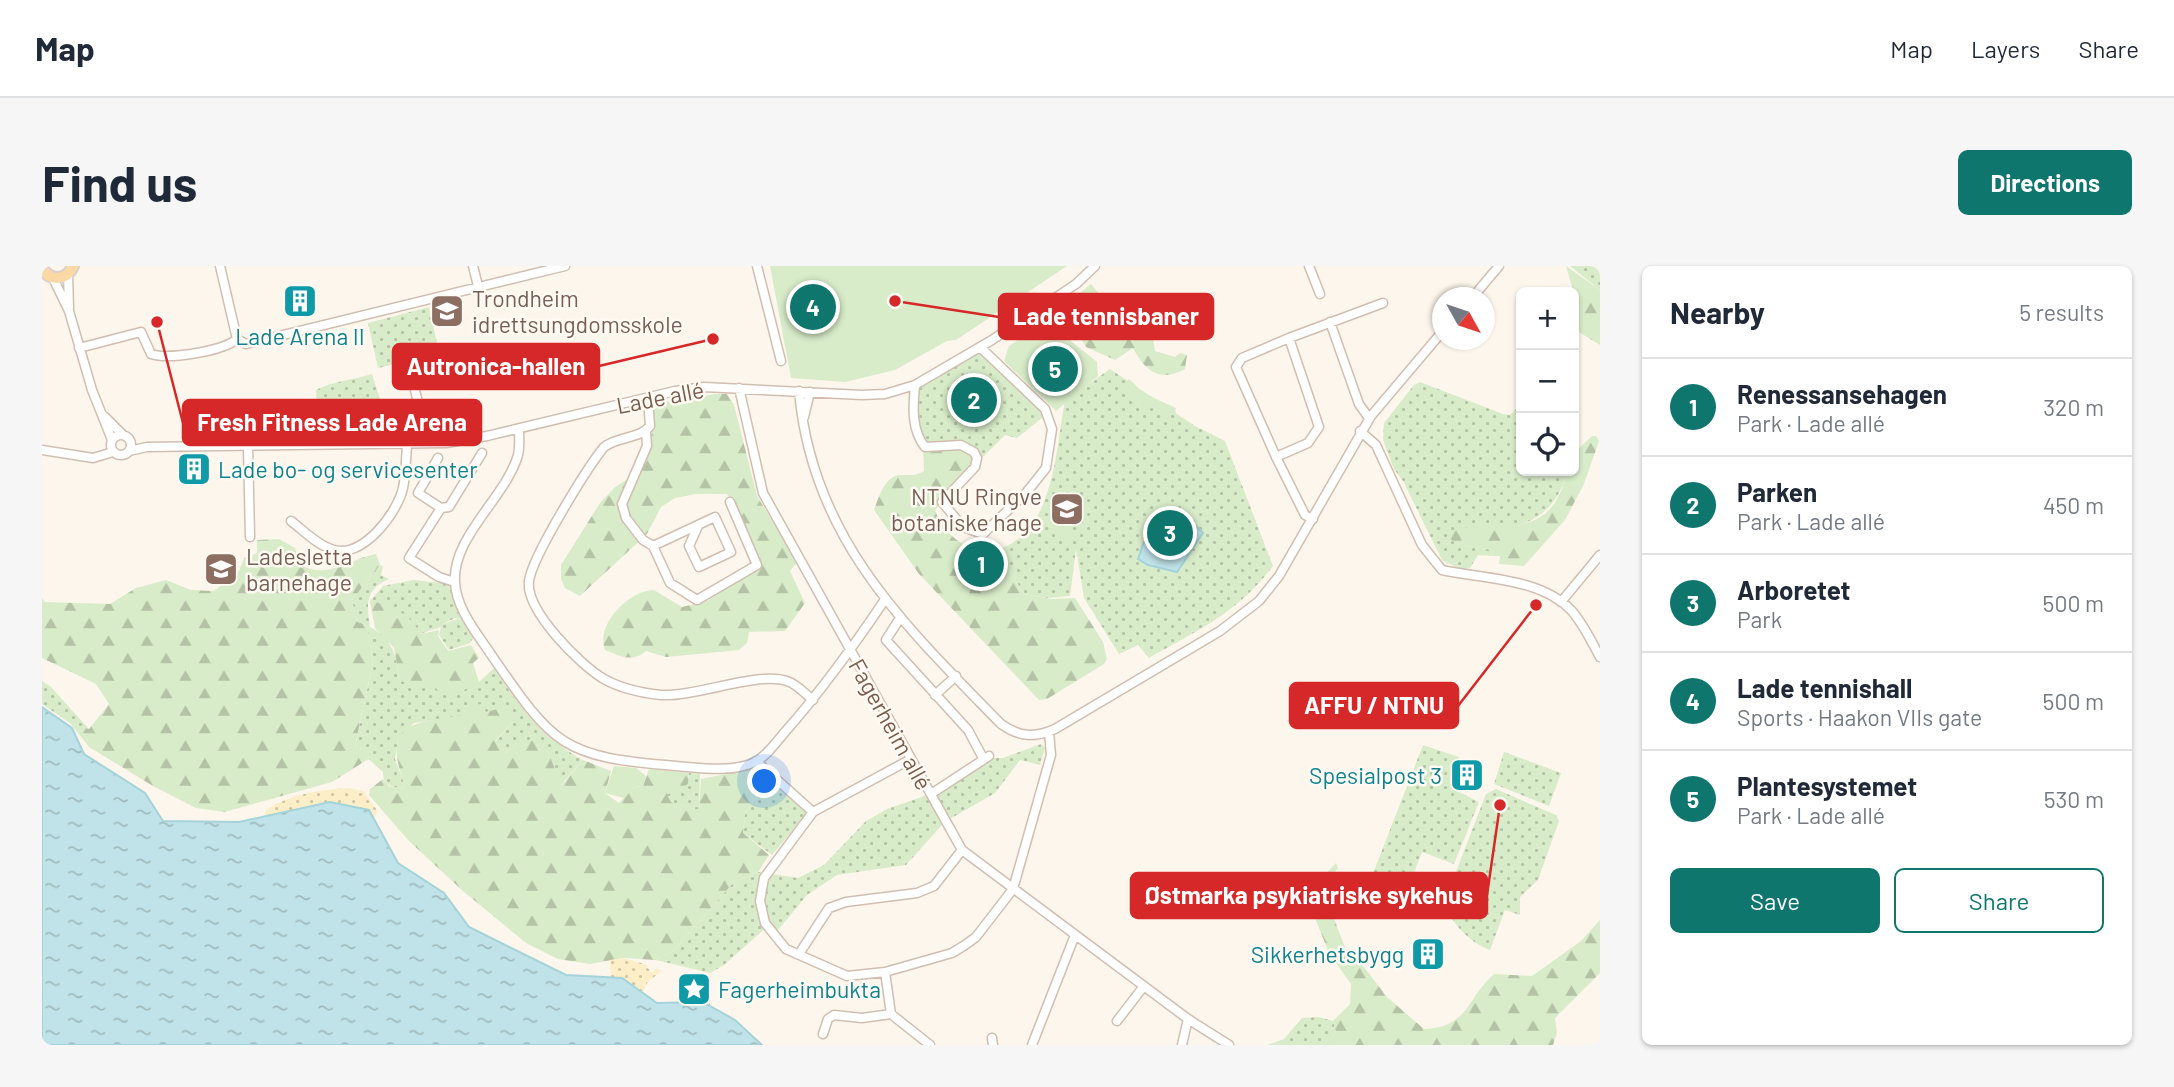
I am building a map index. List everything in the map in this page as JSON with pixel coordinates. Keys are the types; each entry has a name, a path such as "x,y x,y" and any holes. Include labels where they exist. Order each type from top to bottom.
{"main road":[{"path":"46,273 70,270"}],"street":[{"path":"220,266 237,339"},
{"path":"473,266 478,286"},
{"path":"79,348 141,332 151,354 190,354 237,339 246,344 565,266"},
{"path":"757,266 781,361"},
{"name":"Lade allé","path":"113,452 121,456 130,447 455,442 688,389 739,388 862,396 885,394 915,385 980,347 1076,284 1094,266"},
{"path":"1309,266 1320,294"},
{"path":"1481,287 1499,266"},
{"path":"69,311 70,270"},
{"path":"42,450 93,458 113,452 69,311 46,273"},
{"path":"1313,519 1305,515 1236,367 1242,358 1382,303"},
{"path":"1329,322 1359,404 1369,418"},
{"path":"1276,457 1308,443 1319,427 1289,338"},
{"path":"799,391 802,423 817,482 838,531 884,601 1007,728 1031,736 1049,732 1220,631 1253,607 1279,576 1360,431 1432,345"},
{"path":"915,385 913,412 918,439 925,447 961,445 974,452 977,458 975,467 942,502 963,527 983,534 1026,493 1046,468 1052,429 1045,410 980,347"},
{"path":"405,355 421,414 421,443"},
{"name":"Fagerheim allé","path":"739,388 763,493 962,850 1188,1019 1229,1045"},
{"path":"802,423 810,392"},
{"path":"648,398 651,423 646,432 647,446 622,504 631,527 653,546 670,583 697,600 757,565 730,502"},
{"path":"101,414 130,447"},
{"path":"519,429 516,461 460,553 454,582 464,613 522,701 550,733 567,744 595,757 624,762 720,769 756,761 813,700 884,601"},
{"path":"1360,431 1376,445 1422,545 1442,570 1526,586 1561,602 1580,621 1600,657"},
{"path":"646,432 614,439 596,457 535,561 528,583 535,609 594,673 632,690 662,695 689,693 773,679 792,684 813,700"},
{"path":"111,440 121,435"},
{"path":"290,521 332,550 341,552 364,543 385,521 403,489 407,444"},
{"path":"248,447 250,537"},
{"path":"438,458 418,493 441,508 449,507 482,453"},
{"path":"441,508 409,558 439,577 454,582"},
{"path":"653,546 715,517 731,552 699,566 690,546 698,526"},
{"path":"1561,602 1600,555"},
{"path":"900,618 886,640 968,730 986,757 931,793"},
{"path":"935,695 956,676"},
{"path":"911,759 813,812 764,878 760,901 765,923 786,949 847,976 885,972 952,953 976,937 1013,889 1051,755 1049,732"},
{"path":"756,761 813,812"},
{"path":"799,954 829,908 846,902 925,890 934,886 962,850"},
{"path":"1032,1045 1075,935"},
{"path":"885,972 891,1014 905,1028 930,1045"},
{"path":"1117,1021 1144,986"},
{"path":"823,1034 828,1019 834,1015 862,1018 891,1014"},
{"path":"1182,1045 1188,1019"}],"green space":[{"path":"770,266 1067,266 956,340 947,341 895,370 845,382 791,378"},
{"path":"1566,266 1600,290 1600,345 1579,332 1579,287 1572,287"},
{"path":"1570,266 1600,266 1600,290"},
{"path":"1091,284 1112,309 1137,302 1150,319 1155,351 1175,357 1180,353 1187,355 1185,369 1161,375 1148,368 1133,348 1115,360 1086,347 1079,336 1057,327 1054,314"},
{"path":"429,307 437,343 401,351 403,362 378,368 368,323"},
{"path":"1046,321 1097,362 1098,376 1056,411 1004,361 1009,346"},
{"path":"976,352 989,357 1047,414 1017,438 1005,435 980,460 935,447 927,442 917,424 916,409 916,388 939,377"},
{"path":"1110,369 1195,426 1225,441 1273,566 1246,596 1231,608 1201,629 1149,658 1138,645 1119,654 1084,598 1076,549 1070,596 1048,598 1024,594 997,550 1016,540 1031,526 1041,508 1054,465 1065,401"},
{"path":"372,374 383,408 317,410 316,390"},
{"path":"1129,379 1145,394 1176,408 1175,415 1169,415 1131,398 1122,386"},
{"path":"1420,382 1503,414 1510,415 1516,409 1516,476 1565,476 1555,500 1535,518 1509,527 1478,527 1457,544 1492,550 1493,556 1478,555 1470,568 1457,568 1442,560 1403,481 1394,469 1383,440 1384,423 1414,385"},
{"path":"727,394 734,405 757,496 797,562 790,571 805,603 785,631 749,632 747,643 739,650 666,657 646,651 631,658 605,650 603,640 610,620 625,602 635,596 654,590 682,607 707,601 755,570 727,494 696,494 675,498 661,507 647,534 580,596 565,588 561,579 561,565 600,503 614,488 634,475 651,442 654,405 658,400 674,402"},
{"path":"1592,436 1596,436 1599,441 1584,484 1565,520 1524,566 1499,564 1500,556 1493,556 1492,550 1457,544 1449,538 1455,529 1509,525 1538,518 1550,509 1560,494 1565,476 1579,476 1579,448"},
{"path":"923,444 961,445 977,458 935,510 944,527 968,547 967,550 997,550 1024,594 1052,599 1075,598 1103,642 1107,659 1104,664 1047,699 1039,700 919,574 874,510 891,478 924,471"},
{"path":"1064,505 1072,507 1070,538 1055,537"},
{"path":"279,539 295,548 301,565 311,569 338,567 376,554 380,565 352,600 357,622 367,625 373,662 355,746 370,758 332,782 225,812 196,808 153,786 89,747 70,723 89,729 109,704 96,684 42,658 42,598 45,602 110,604 136,588 166,580 191,590 214,591 239,571 244,558 257,553 257,540"},
{"path":"967,550 996,550 995,577 967,577"},
{"path":"380,565 383,566 381,575 389,579 371,593 368,605 370,627 384,637 393,650 400,681 479,682 494,668 532,720 554,741 583,760 560,786 548,751 517,743 506,753 495,742 514,721 485,712 414,723 398,740 395,759 405,786 403,789 386,783 383,772 355,747 373,662 367,625 357,622 352,600"},
{"path":"414,580 449,584 462,619 455,618 441,625 457,619 463,620 474,637 470,643 449,650 439,635 441,627 420,634 370,601 383,586"},
{"path":"370,601 399,611 421,634 439,630 438,636 448,651 471,645 479,658 473,663 479,682 455,695 400,681 394,648 375,628"},
{"path":"42,681 50,686 89,729 70,723 42,704"},
{"path":"481,704 486,712 506,707 514,721 495,741 506,753 517,743 531,740 548,751 561,786 583,760 611,771 605,793 619,803 634,787 643,786 649,769 689,773 688,784 667,795 671,802 699,810 701,779 756,768 769,779 745,814 743,833 769,855 758,872 734,882 674,950 656,960 623,958 590,964 558,959 526,943 464,892 408,840 369,795 370,789 383,779 389,786 403,789 405,786 397,749 399,738 406,730 429,720 464,715 467,706"},
{"path":"1041,744 1045,748 1040,765 1020,760 995,793 948,820 935,795 992,758 1003,758"},
{"path":"1423,745 1459,757 1450,783 1453,789 1479,802 1454,864 1422,852 1410,883 1411,889 1408,891 1372,876"},
{"path":"1504,752 1561,773 1549,806 1494,784"},
{"path":"614,766 636,768 646,776 643,786 634,787 624,798 605,793"},
{"path":"689,773 700,774 699,810 671,802 666,794 688,784"},
{"path":"769,779 808,812 772,855 743,833 745,814"},
{"path":"1496,789 1556,815 1559,821 1538,880 1520,897 1520,915 1505,910 1490,950 1461,930 1450,916 1445,900 1486,794"},
{"path":"927,795 942,825 906,865 837,875 807,895 774,935 769,925 724,965 710,973 656,960 674,950 734,882 758,872 798,878 824,865 866,821 887,809"},
{"path":"1336,863 1338,868 1332,875 1327,900 1346,950 1364,967 1387,997 1424,1029 1439,1027 1458,1018 1494,974 1532,976 1581,941 1600,920 1600,973 1555,1018 1557,1033 1553,1045 1325,1045 1336,1032 1333,1021 1350,1004 1351,984 1329,953 1311,908 1324,876"},
{"path":"1319,1017 1333,1021 1336,1032 1325,1045 1267,1045 1284,1039 1302,1018"}],"sand":[{"path":"348,788 363,791 377,810 375,819 369,810 330,802 264,816 266,810 295,797"},
{"path":"623,958 645,964 652,973 657,968 661,971 647,983 643,993 622,978 611,977 610,960"},
{"name":"Fagerheimbukta","path":"684,974 706,978 710,983 710,1006 703,1002 681,1001 679,977"}],"water":[{"path":"1185,515 1203,533 1177,572 1148,565 1138,559 1143,544 1167,527 1177,528 1180,519"},
{"path":"42,707 72,728 84,754 145,793 163,821 239,822 330,802 369,810 398,863 444,893 469,927 566,975 622,978 657,1003 703,1002 735,1020 762,1045 42,1045"}],"place":[{"name":"Lade Arena II","path":"300,301"},
{"name":"Lade tennisbaner","path":"895,301"},
{"name":"Lade tennishall","path":"813,307"},
{"name":"Trondheim idrettsungdomsskole","path":"447,311"},
{"name":"Fresh Fitness Lade Arena","path":"157,322"},
{"name":"Autronica-hallen","path":"713,339"},
{"name":"Plantesystemet","path":"1055,369"},
{"name":"Parken","path":"974,400"},
{"name":"Lade bo- og servicesenter","path":"194,469"},
{"name":"NTNU Ringve botaniske hage","path":"1067,509"},
{"name":"Arboretet","path":"1170,533"},
{"name":"Renessansehagen","path":"981,564"},
{"name":"Ladesletta barnehage","path":"221,569"},
{"name":"AFFU / NTNU","path":"1536,605"},
{"name":"Spesialpost 3","path":"1467,775"},
{"name":"Østmarka psykiatriske sykehus","path":"1500,805"},
{"name":"Sikkerhetsbygg","path":"1428,954"},
{"name":"Fagerheimbukta","path":"694,989"}]}
